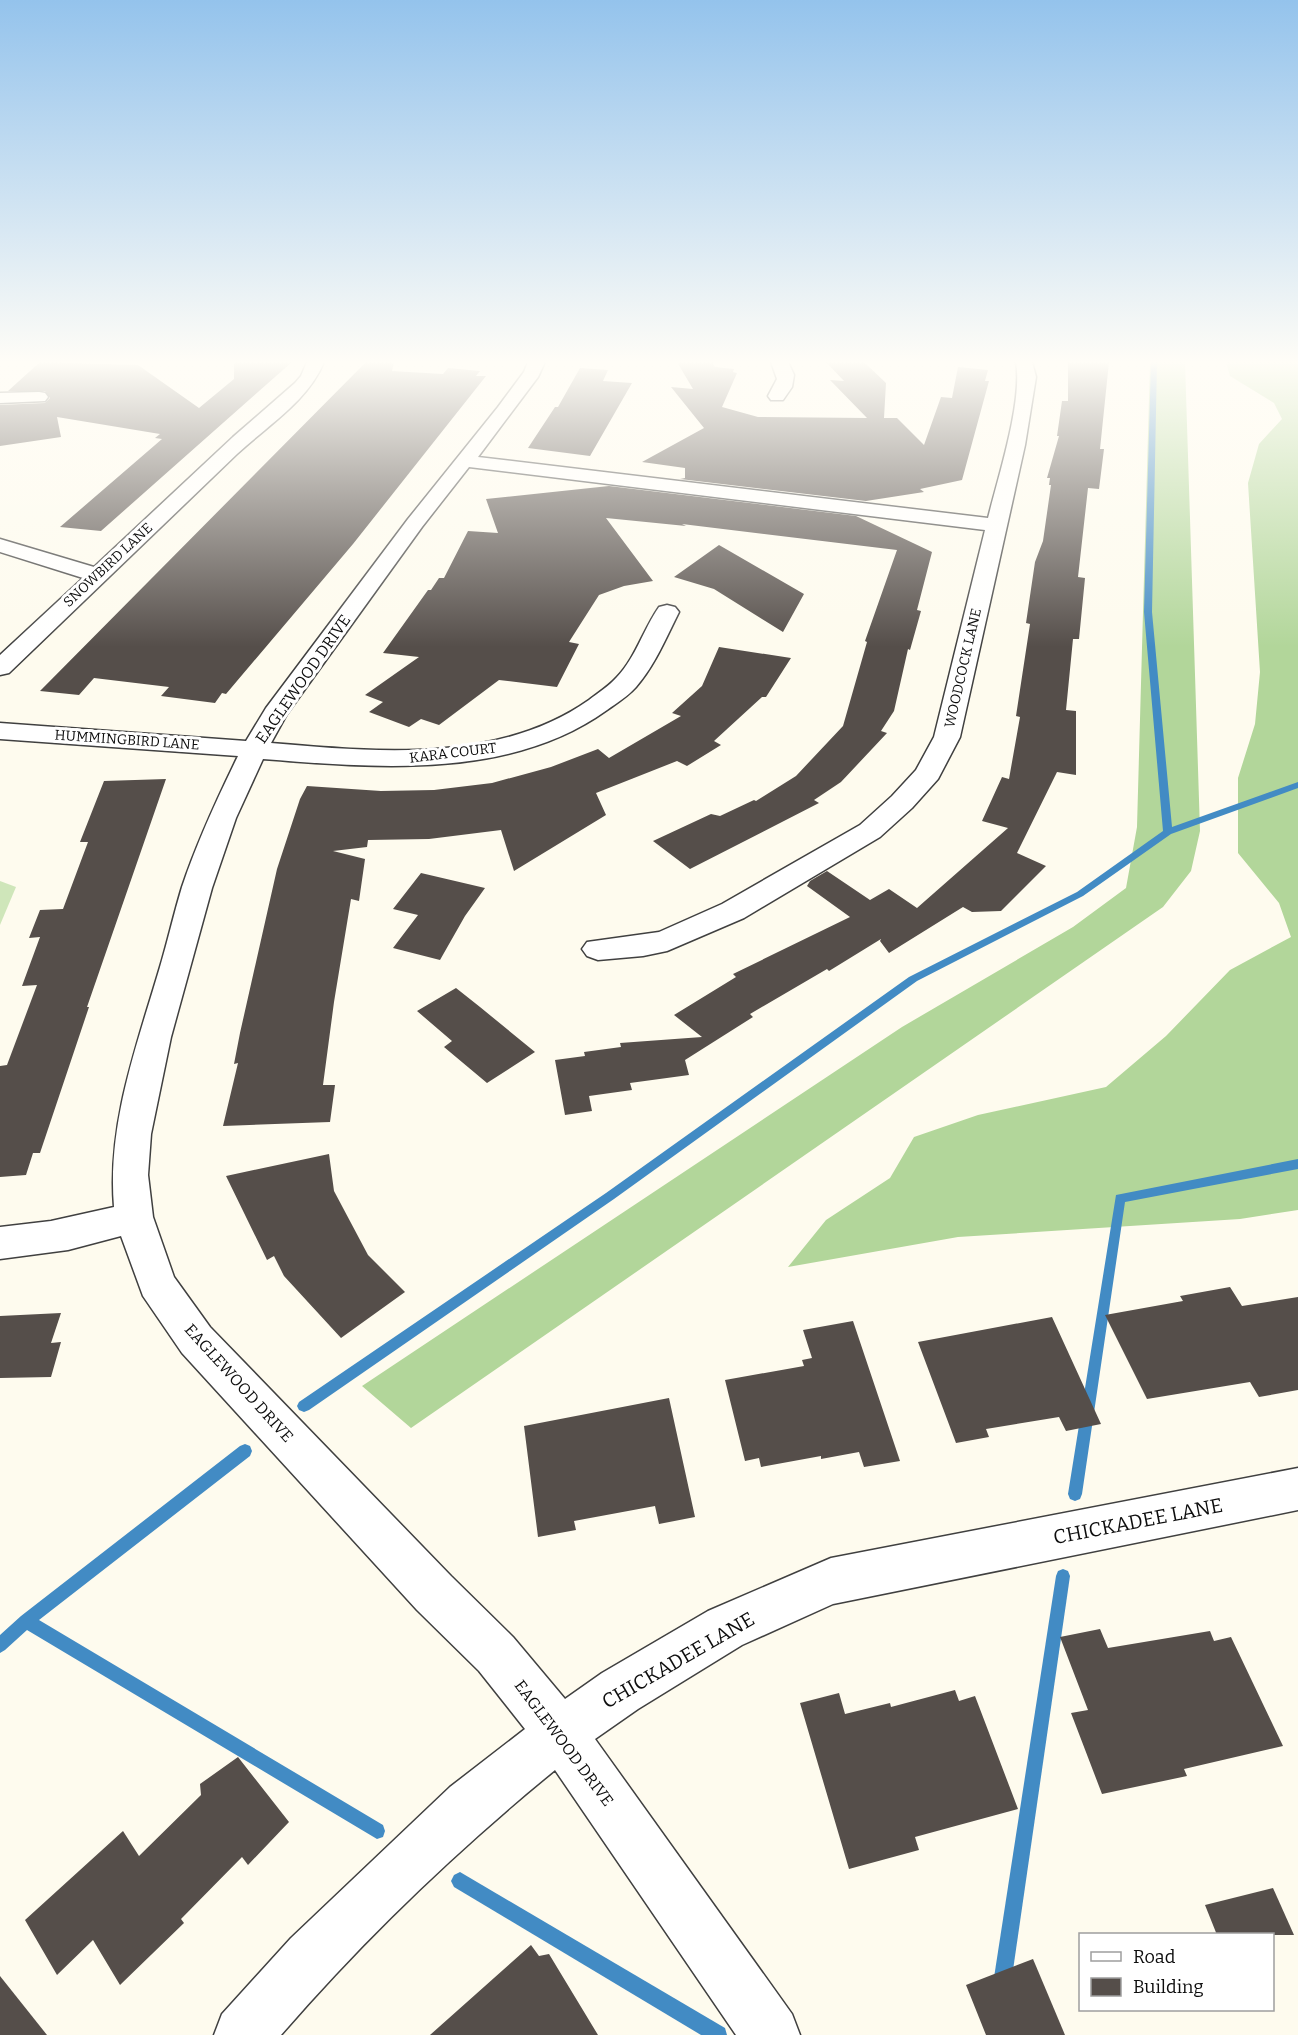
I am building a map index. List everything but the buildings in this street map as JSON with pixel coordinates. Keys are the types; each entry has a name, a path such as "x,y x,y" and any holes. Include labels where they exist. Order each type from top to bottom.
{"street":[{"name":"SNOWBIRD LANE","path":"0,668 225,457"},
{"name":"EAGLEWOOD DRIVE","path":"468,457 415,523 275,713 254,750 222,818 196,888 176,967 154,1037 133,1134 130,1174 134,1217 157,1284 195,1340 434,1593 496,1654 560,1733 771,2035"},
{"name":"WOODCOCK LANE","path":"598,949 643,946 667,940 733,911 870,831 902,802 928,772 947,736 1013,457"},
{"path":"465,461 996,525"},
{"path":"0,546 97,575"},
{"name":"KARA COURT","path":"254,750 381,759 416,759 459,755 501,747 538,736 589,711 621,688 640,666 667,612"},
{"name":"HUMMINGBIRD LANE","path":"0,731 254,750"},
{"path":"0,1243 83,1233 134,1217"},
{"name":"CHICKADEE LANE","path":"243,2035 311,1958 469,1806 560,1733 620,1690 725,1628 831,1581 1298,1489"}],"green space":[{"path":"1147,457 1188,457 1200,831 1191,871 1163,907 411,1428 362,1386 902,1027 1073,927 1126,888 1137,827"},
{"path":"1255,457 1298,457 1298,1210 1240,1219 958,1237 788,1267 826,1220 890,1178 914,1137 978,1115 1106,1087 1166,1036 1230,970 1291,937 1279,903 1238,853 1238,778 1255,724 1260,672 1248,483"},
{"path":"0,881 16,887 0,925"}],"waterway":[{"path":"1152,457 1148,612 1168,832"},
{"path":"1168,832 1298,785"},
{"path":"304,1406 610,1196 913,979 1080,894 1168,832"},
{"path":"1075,1494 1120,1198 1298,1164"},
{"path":"26,1621 245,1451"},
{"path":"1002,1984 1063,1576"},
{"path":"0,1645 26,1621"},
{"path":"26,1621 377,1831"},
{"path":"460,1881 718,2035"}]}
